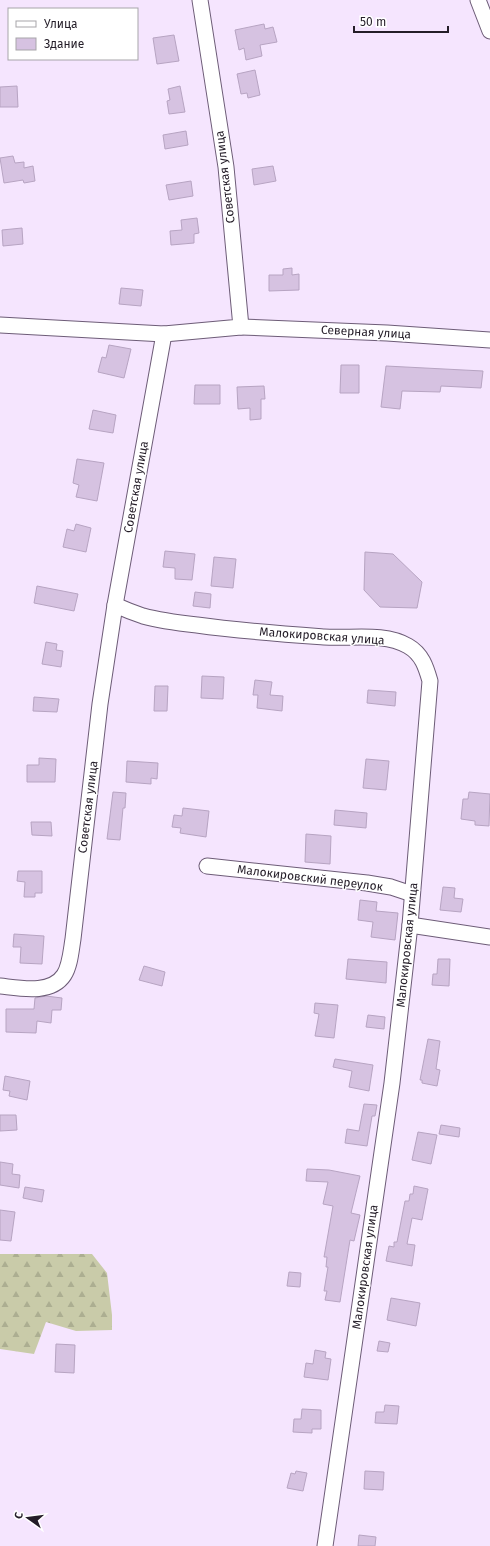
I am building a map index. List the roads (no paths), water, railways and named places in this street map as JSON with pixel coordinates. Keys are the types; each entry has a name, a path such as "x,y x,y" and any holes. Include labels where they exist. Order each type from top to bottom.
{"street":[{"name":"Советская улица","path":"200,0 226,167 241,327"},
{"path":"478,0 490,31"},
{"path":"0,325 164,334 241,327"},
{"name":"Северная улица","path":"241,327 387,332 490,340"},
{"name":"Советская улица","path":"0,986 34,989 46,987 56,983 64,976 68,965 100,704 115,605 164,334"},
{"name":"Малокировская улица","path":"115,605 143,616 166,621 219,628 326,637 372,638 402,643 416,652 425,664 430,681 410,925 392,1083 325,1546"},
{"name":"Малокировский переулок","path":"207,866 367,883 391,887 412,894"},
{"path":"410,925 490,937"}]}
